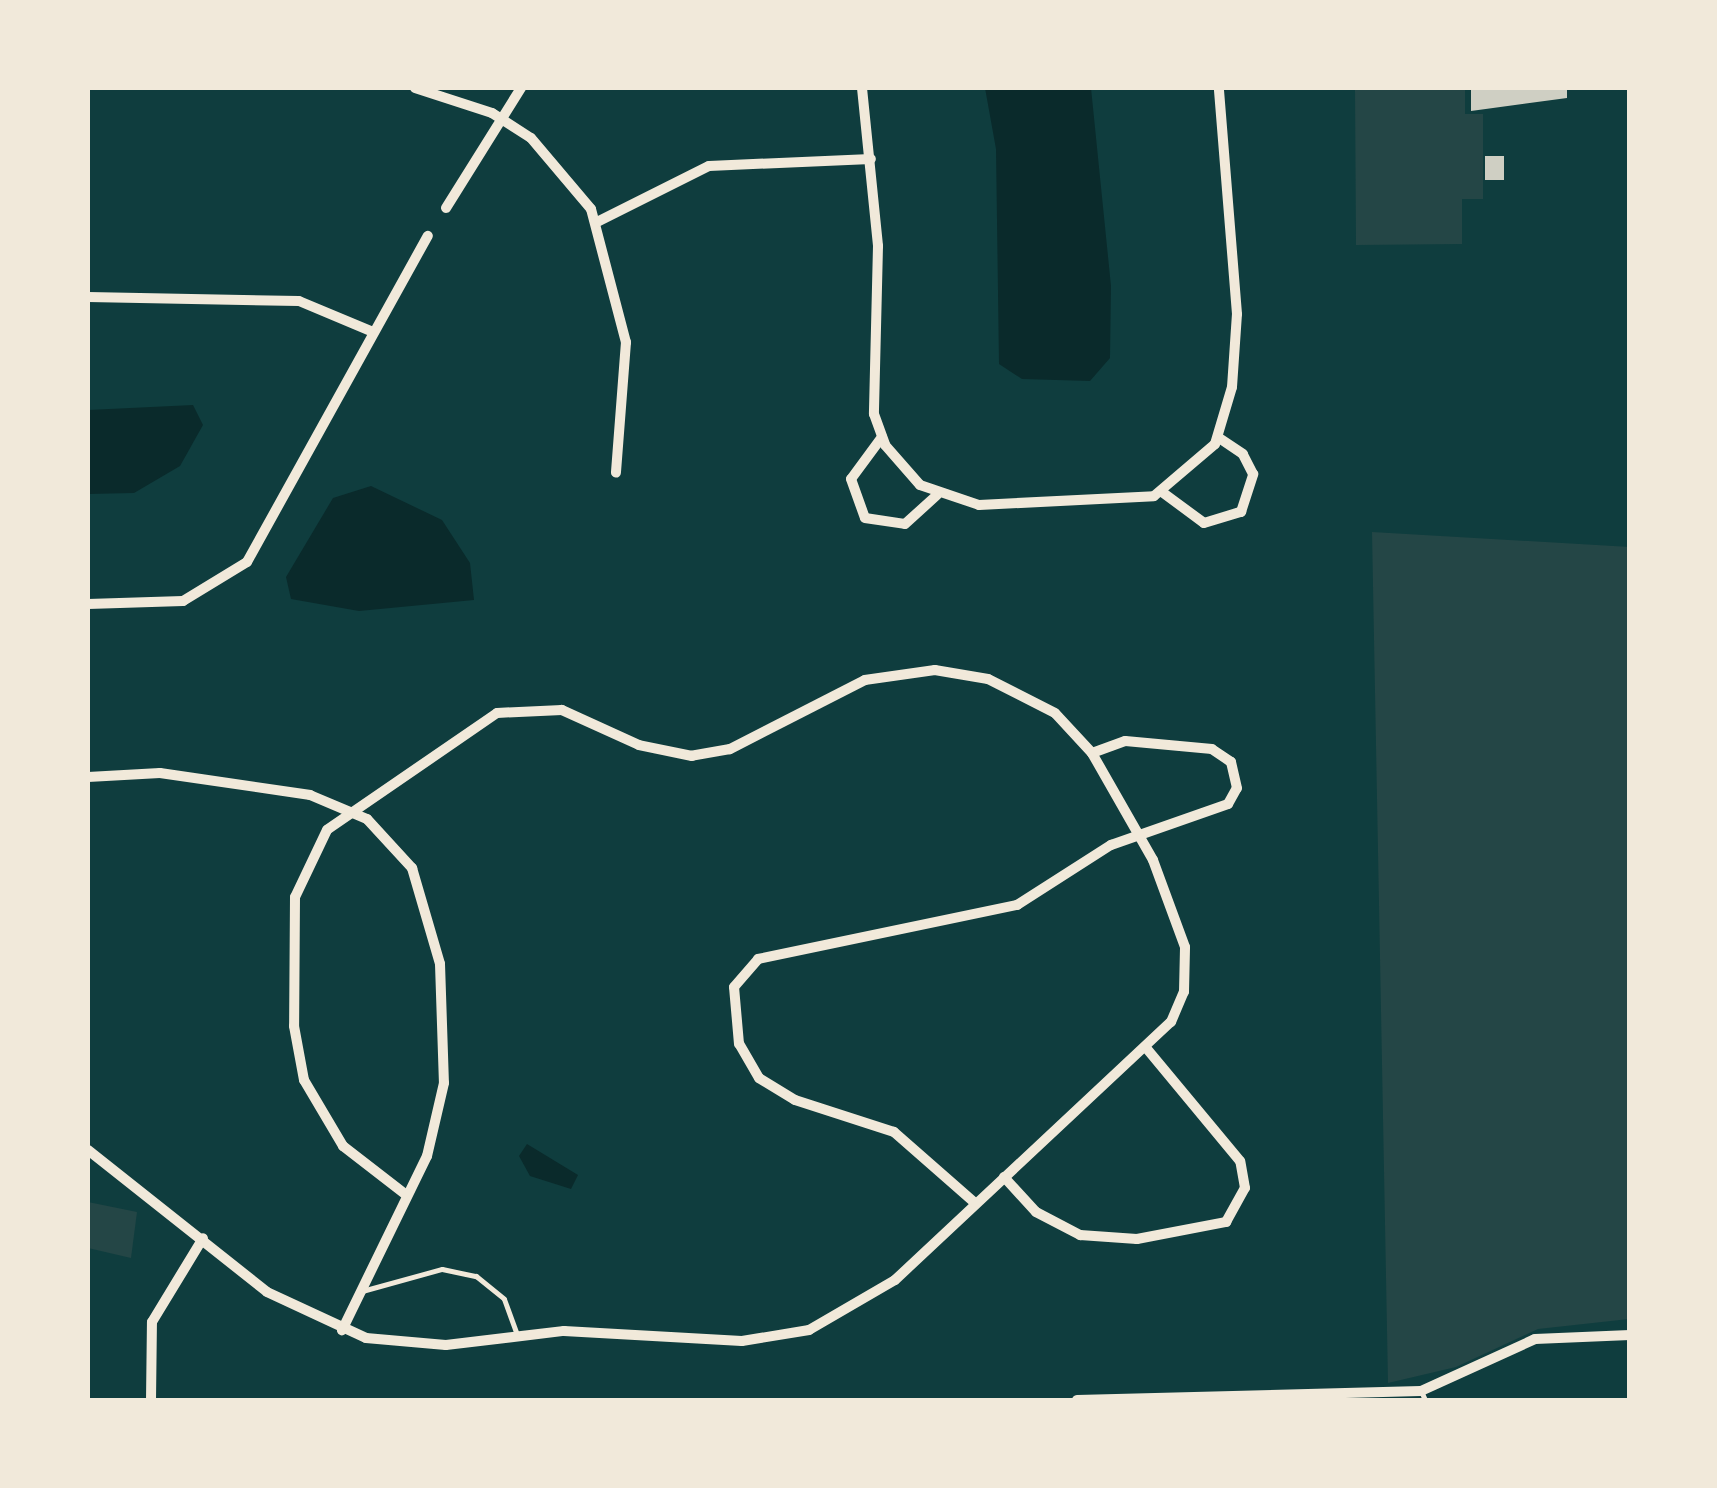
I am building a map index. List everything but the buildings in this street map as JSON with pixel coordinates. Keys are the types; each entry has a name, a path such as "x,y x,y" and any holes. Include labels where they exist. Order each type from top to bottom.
{"street":[{"path":"415,88 503,119 555,160 597,222 626,342 616,474"},
{"path":"446,208 521,88"},
{"path":"862,88 871,159 872,400 882,438 938,495 978,505 1067,504 1162,492 1218,438 1237,298 1219,88"},
{"path":"597,222 709,166 871,159"},
{"path":"88,604 154,602 202,594 247,562 428,236"},
{"path":"88,297 299,300 374,332"},
{"path":"882,438 850,478 865,518 905,524 938,495"},
{"path":"1162,492 1204,523 1240,512 1253,474 1243,454 1218,438"},
{"path":"88,1150 268,1292 342,1330 446,1345 517,1335 742,1341 808,1330 895,1280 1148,1049 1171,1022 1187,970 1140,836 1092,753 1022,694 970,676 902,672 864,680 730,749 692,756 639,745 562,710 517,707 472,726 350,810 314,846 295,897 296,1039 326,1124 364,1169 406,1194"},
{"path":"975,1203 894,1132 795,1100 758,1078 734,1022 740,974 758,958 988,916 1140,836 1228,804 1237,788 1231,762 1212,749 1126,742 1092,753"},
{"path":"88,777 226,779 350,810 412,868 440,964 444,1084 427,1156 342,1330"},
{"path":"1004,1177 1036,1212 1080,1235 1137,1239 1226,1222 1245,1188 1240,1161 1148,1049"},
{"path":"151,1400 152,1322 203,1238"},
{"path":"1077,1400 1423,1396 1544,1336 1630,1336"}],"lane":[{"path":"360,1292 442,1269 476,1276 504,1299 517,1335"}],"shaded area":[{"path":"985,88 1091,88 1111,286 1110,358 1090,381 1022,379 999,364 996,149"},
{"path":"1355,88 1465,88 1465,114 1483,114 1483,199 1462,199 1462,244 1356,245"},
{"path":"193,405 203,425 180,466 134,493 88,494 88,410"},
{"path":"371,486 442,520 470,563 474,600 359,611 291,599 286,577 333,498"},
{"path":"1372,532 1630,547 1629,1319 1538,1329 1456,1367 1388,1383"},
{"path":"527,1144 578,1175 571,1189 530,1176 519,1156"},
{"path":"88,1202 137,1212 131,1258 88,1248"}]}
